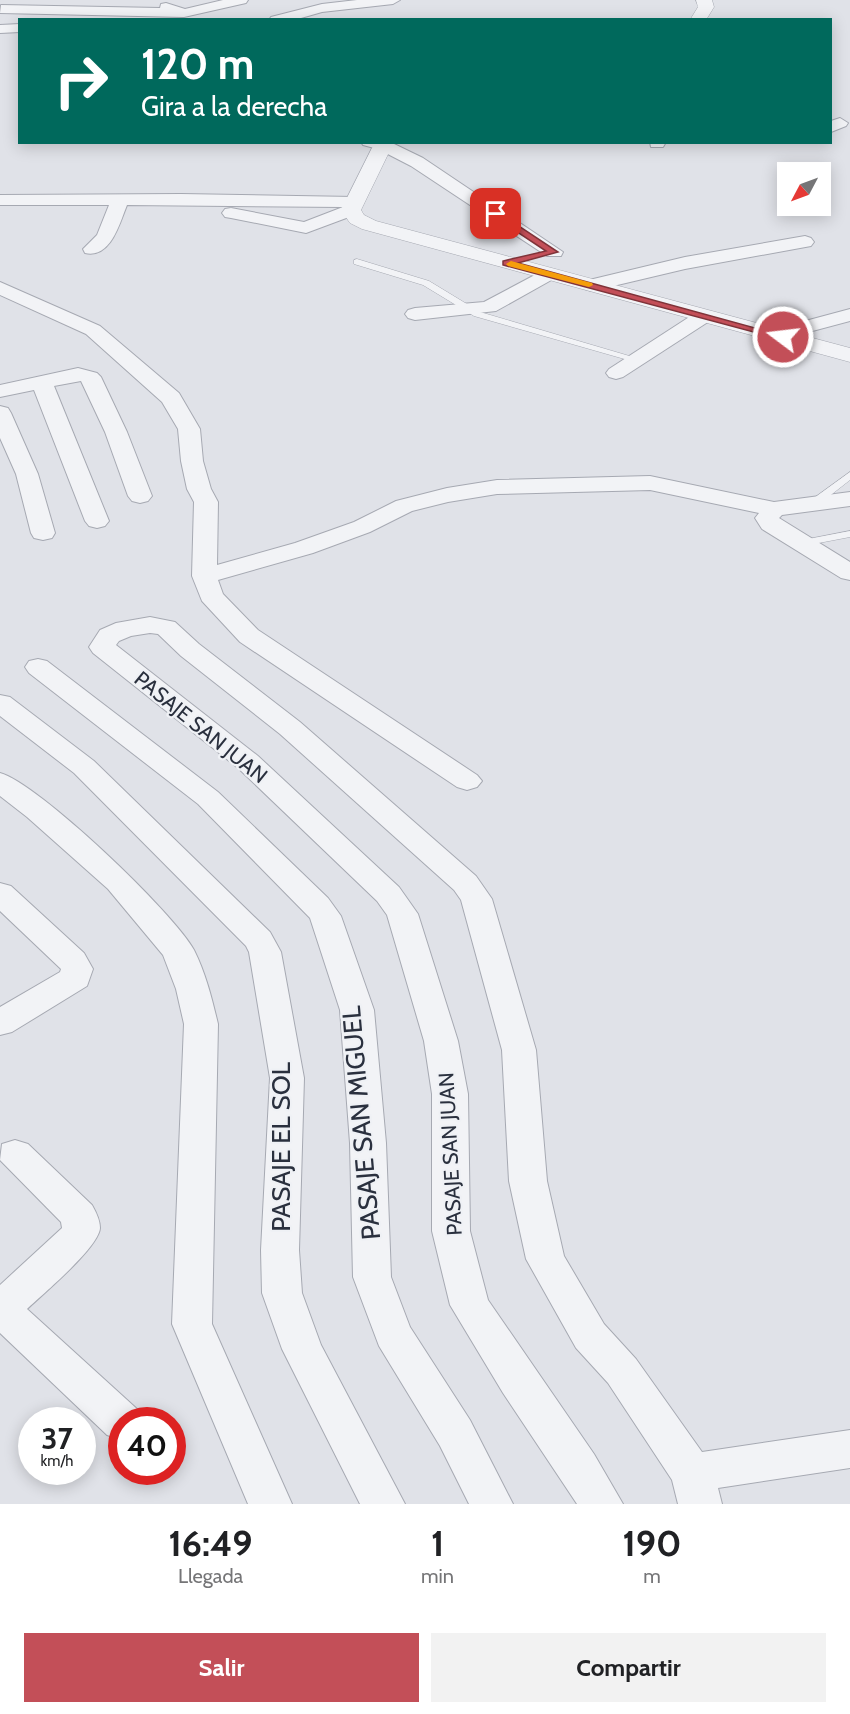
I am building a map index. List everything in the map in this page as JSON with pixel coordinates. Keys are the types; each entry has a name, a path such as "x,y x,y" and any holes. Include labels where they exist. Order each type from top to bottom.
{"street":[{"path":"147,0 184,13"},
{"path":"198,0 244,16"},
{"path":"1,9 184,13 241,0"},
{"path":"283,18 349,2 383,0"},
{"path":"699,18 706,8 704,0"},
{"path":"277,3 304,12"},
{"path":"0,29 18,28"},
{"path":"507,263 554,252 417,162 379,144 353,206 357,219 369,225 507,263 850,355"},
{"path":"167,199 306,228 353,206"},
{"path":"0,200 167,199 353,206"},
{"path":"92,249 105,237 120,200"},
{"path":"592,285 685,263 805,242"},
{"path":"415,314 489,307 548,274"},
{"path":"0,288 93,330 171,398 189,429 192,461 199,489 206,502 204,576 211,596 249,636 467,781"},
{"path":"775,335 850,315"},
{"path":"616,373 704,316"},
{"path":"5,385 42,383 78,374 90,377 116,432 140,496"},
{"path":"42,383 97,521"},
{"path":"0,412 27,474 43,533"},
{"path":"204,576 304,548 362,527 404,506 447,495 497,488 584,483 650,483 774,509 850,499"},
{"path":"774,509 767,518 770,524 850,573"},
{"name":"PASAJE SAN JUAN","path":"601,1504 470,1305 451,1231 450,1094 441,1041 402,914 388,894 248,762 102,647 109,636 125,629 150,625 166,628 190,650 290,728 465,883 476,900 519,1050 528,1181 545,1259 590,1336 622,1371 696,1489"},
{"name":"PASAJE SAN MIGUEL","path":"38,667 208,798 317,905 325,916 357,1011 368,1143 372,1277 393,1334 455,1433 491,1504"},
{"name":"PASAJE EL SOL","path":"0,703 84,767 259,940 265,951 287,1078 280,1250 282,1293 302,1349 383,1504"},
{"path":"0,782 37,810 119,882 178,951 193,989 201,1024 192,1324 270,1504"},
{"path":"0,893 72,961 77,969 75,978 0,1023"},
{"path":"15,1154 79,1216 81,1228 77,1237 1,1310 108,1409"},
{"path":"696,1489 850,1449"}],"lane":[{"path":"357,262 426,283 477,314 638,360"},
{"path":"814,503 850,475"},
{"path":"803,543 850,534"}],"slow traffic":[{"path":"511,264 589,285"}],"route":[{"path":"496,214 554,252 507,263 783,337"}]}
